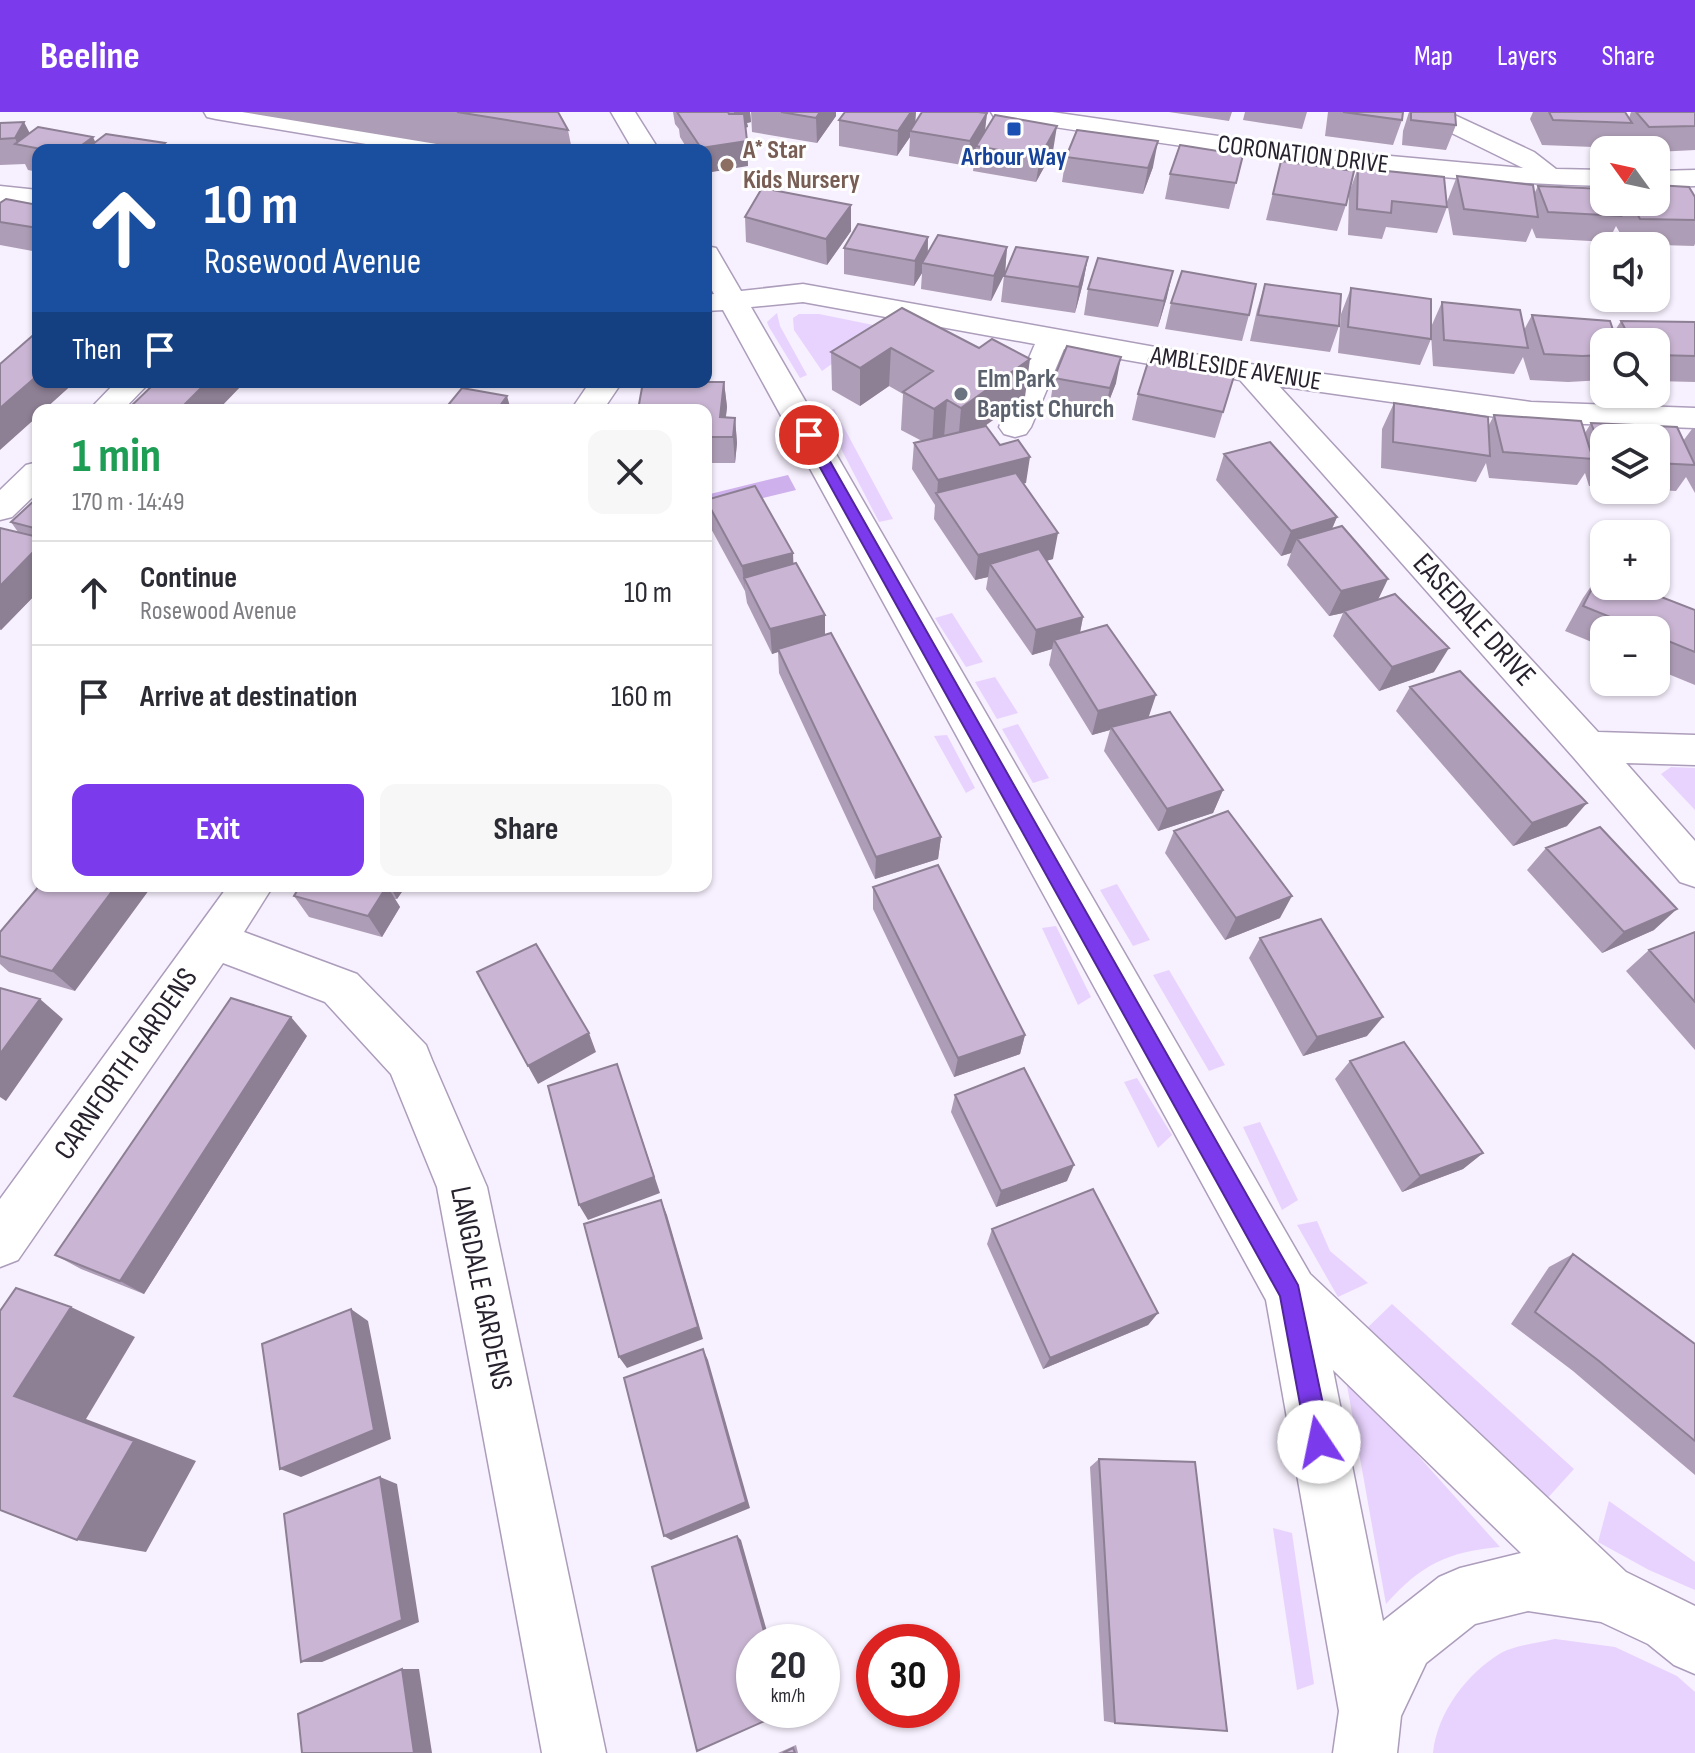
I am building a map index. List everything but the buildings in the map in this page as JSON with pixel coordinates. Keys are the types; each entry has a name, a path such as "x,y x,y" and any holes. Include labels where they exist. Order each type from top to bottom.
{"street":[{"path":"216,112 412,144"},
{"path":"623,112 642,144"},
{"name":"CORONATION DRIVE","path":"1003,112 1305,157 1442,172 1590,178"},
{"path":"1428,112 1525,157 1551,178"},
{"path":"1670,179 1695,178"},
{"path":"0,194 32,197"},
{"path":"712,276 719,301 1291,1293 1605,1593"},
{"name":"AMBLESIDE AVENUE","path":"719,301 803,293 1250,373 1531,412 1695,418"},
{"path":"1015,427 1053,338"},
{"name":"EASEDALE DRIVE","path":"1250,373 1695,870"},
{"path":"111,404 128,388"},
{"path":"0,509 32,479"},
{"path":"1588,747 1695,750"},
{"name":"CARNFORTH GARDENS","path":"0,1242 248,892"},
{"name":"LANGDALE GARDENS","path":"214,940 341,988 409,1060 462,1187 574,1753"},
{"path":"1291,1293 1368,1732"},
{"path":"1368,1732 1405,1642 1460,1598 1528,1581 1605,1593 1669,1623 1695,1644"}],"shaded area":[{"path":"777,313 780,326 807,375 800,378 767,322"},
{"path":"799,314 819,314 883,327 822,371 794,330 793,318"},
{"path":"834,409 893,519 879,522 822,412"},
{"path":"788,475 796,490 712,511 712,494"},
{"path":"952,613 983,662 966,667 935,618"},
{"path":"995,677 1018,713 997,719 975,682"},
{"path":"1018,724 1049,778 1033,783 1002,729"},
{"path":"947,735 975,788 966,793 934,736"},
{"path":"1671,767 1695,768 1695,810 1661,774"},
{"path":"1117,884 1150,940 1133,946 1100,890"},
{"path":"1056,926 1091,997 1078,1005 1042,928"},
{"path":"1169,970 1225,1065 1209,1071 1153,975"},
{"path":"1137,1078 1172,1135 1158,1148 1124,1082"},
{"path":"1260,1122 1298,1200 1282,1210 1243,1127"},
{"path":"1317,1221 1330,1251 1368,1283 1338,1297 1297,1225"},
{"path":"1392,1304 1574,1469 1544,1502 1364,1331"},
{"path":"1345,1374 1500,1547 1464,1553 1436,1563 1411,1579 1386,1604"},
{"path":"1609,1501 1695,1562 1695,1590 1649,1570 1598,1542"},
{"path":"1273,1528 1292,1533 1314,1684 1297,1690"},
{"path":"1555,1639 1615,1647 1677,1676 1695,1692 1695,1753 1433,1753 1447,1709 1477,1671 1507,1650"}],"place":[{"name":"Arbour Way","path":"1014,129"},
{"name":"A* Star Kids Nursery","path":"727,165"},
{"name":"Elm Park Baptist Church","path":"961,394"}],"route":[{"path":"809,435 1291,1293 1319,1442"}]}
